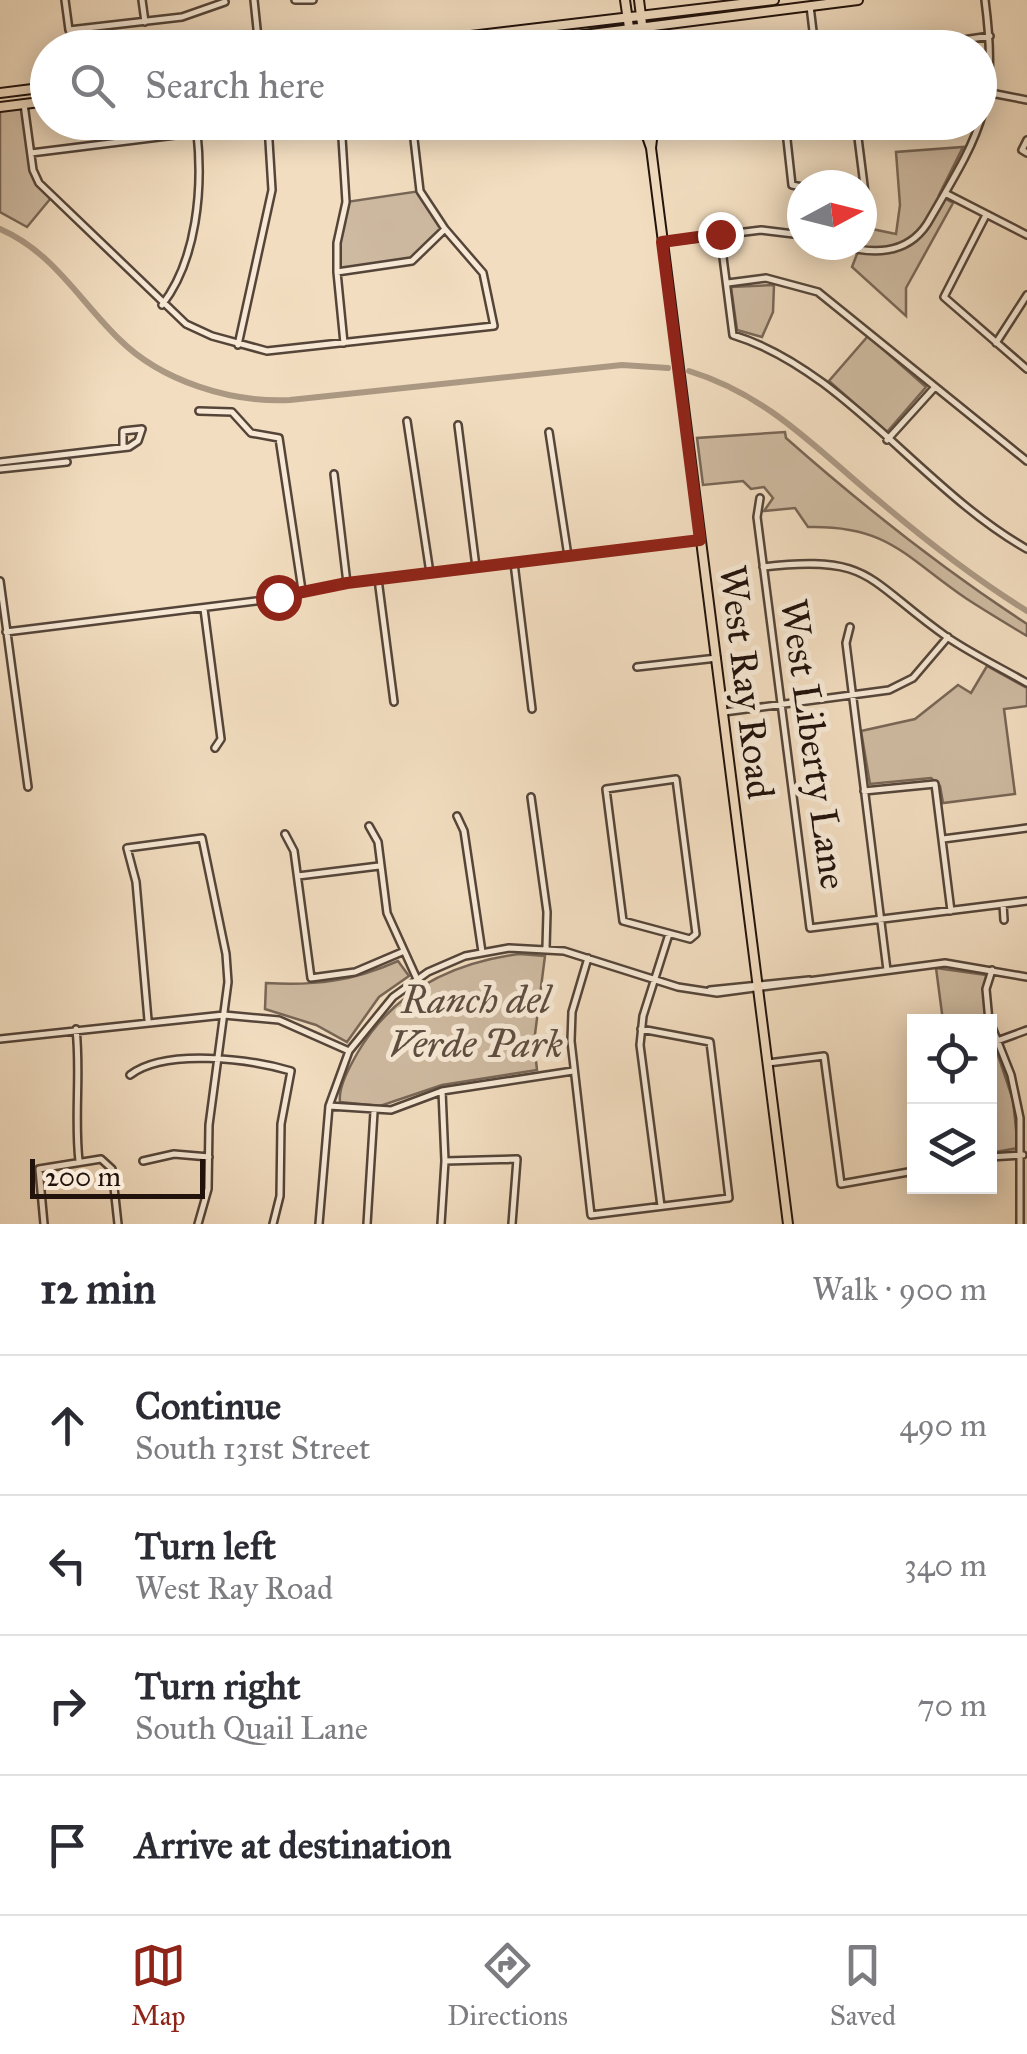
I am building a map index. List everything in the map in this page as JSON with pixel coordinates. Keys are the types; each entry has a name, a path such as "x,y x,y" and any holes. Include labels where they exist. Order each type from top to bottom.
{"main road":[{"path":"625,0 629,28"},
{"path":"639,0 642,30"},
{"path":"516,30 774,0"},
{"path":"614,30 858,0"},
{"path":"0,93 30,89"},
{"path":"23,90 24,104"},
{"path":"0,107 30,103"},
{"name":"West Ray Road","path":"648,140 788,1224"},
{"name":"West Ray Road","path":"650,148 651,140"}],"street":[{"path":"65,0 70,30 208,12 224,2"},
{"path":"142,0 145,22"},
{"path":"254,0 257,30"},
{"path":"295,0 312,0"},
{"path":"985,0 989,30"},
{"path":"810,3 813,30"},
{"path":"997,94 1027,100"},
{"path":"24,104 33,170 51,198 186,324 238,345 267,351 494,326 483,273 445,229 420,191 414,140"},
{"path":"31,153 139,140"},
{"path":"162,305 181,272 199,196 197,140"},
{"path":"238,345 272,190 269,140"},
{"path":"342,140 346,202 337,242 337,272 344,343"},
{"path":"787,140 790,170"},
{"path":"858,140 861,170"},
{"path":"877,250 908,242 922,232 973,140"},
{"path":"1025,151 1027,140"},
{"path":"945,193 1027,235"},
{"path":"986,215 944,297 1027,369"},
{"path":"337,272 412,261 445,229"},
{"path":"662,242 768,230 787,233"},
{"path":"720,234 733,334 760,343 803,366 887,440 1027,550"},
{"path":"727,284 777,280 818,292 1027,461"},
{"path":"996,344 1027,295"},
{"path":"887,440 935,387"},
{"path":"199,411 232,412 252,434 279,438 302,590"},
{"path":"408,421 430,573"},
{"path":"458,424 476,567"},
{"path":"0,462 123,447 138,441 142,430 123,431 123,447"},
{"path":"549,432 568,556"},
{"path":"0,469 68,462"},
{"path":"334,474 347,583"},
{"name":"West Liberty Lane","path":"760,498 757,516 763,568 810,928 881,920"},
{"path":"6,632 204,609 347,583 700,540"},
{"path":"763,568 815,562 848,566 880,583 948,637 1027,683"},
{"path":"514,563 532,709"},
{"path":"378,579 394,702"},
{"path":"0,581 28,786"},
{"path":"204,609 220,739 215,748"},
{"path":"850,627 846,643 887,970"},
{"path":"724,712 889,690 912,678 948,637"},
{"path":"637,666 716,658"},
{"path":"676,779 696,939 669,934 623,921 606,789 676,779"},
{"path":"864,790 935,784 951,911"},
{"path":"532,797 548,912 546,948"},
{"path":"456,816 464,832 482,952"},
{"path":"369,826 378,842 387,913 402,952 418,979"},
{"path":"942,839 1027,828"},
{"path":"285,834 298,876 311,978 355,972 402,952"},
{"path":"148,1020 139,908 127,848 202,838 226,954 208,1189 198,1224"},
{"path":"298,876 380,866"},
{"path":"881,920 1027,901"},
{"path":"1003,904 1004,920"},
{"path":"661,1206 641,1029 669,934"},
{"path":"319,1224 330,1106 349,1052 381,1009 418,979 482,952 546,948 710,990 945,963 1027,977"},
{"path":"588,958 572,1012 572,1071 591,1215 729,1198 710,1042 641,1029"},
{"path":"989,1014 986,989 992,970"},
{"path":"0,1039 224,1014 278,1020 349,1052"},
{"path":"76,1029 80,1078 74,1118 79,1161"},
{"path":"997,1042 1027,1030"},
{"path":"997,1045 1016,1097 1022,1155 1020,1224"},
{"path":"768,1063 824,1056 841,1184 907,1172"},
{"path":"130,1076 142,1066 218,1059 291,1071 281,1124 280,1196 273,1224"},
{"path":"330,1106 374,1112 442,1091 572,1071"},
{"path":"441,1224 445,1161 442,1091"},
{"path":"367,1224 374,1112"},
{"path":"143,1160 174,1154 210,1157"},
{"path":"997,1157 1022,1155"},
{"path":"445,1161 516,1159 512,1224"},
{"path":"44,1224 39,1169 79,1161 108,1162 118,1224"}],"green space":[{"path":"24,104 33,170 51,198 27,227 0,212 0,107"},
{"path":"963,147 939,195 953,203 906,288 906,316 852,267 855,260 877,260 877,230 896,234 900,205 896,152"},
{"path":"420,191 445,229 412,261 337,272 337,243 346,202"},
{"path":"774,285 773,312 762,337 737,330 731,287"},
{"path":"868,336 926,387 887,432 829,381"},
{"path":"785,432 786,438 873,512 1027,624 1027,636 878,538 836,528 808,527 795,508 764,511 773,498 764,487 751,489 743,481 703,485 697,438"},
{"path":"987,666 1027,688 1027,706 1004,709 1015,794 943,803 940,786 931,778 870,784 861,731 915,719 958,685 971,693"},
{"name":"Ranch del Verde Park","path":"519,954 545,956 534,1042 537,1070 442,1085 380,1106 340,1102 343,1083 358,1052 372,1031 407,997 448,973"},
{"path":"398,961 409,976 379,997 347,1042 316,1025 265,1009 266,983 334,981"},
{"path":"936,968 986,975 987,1014 942,1014"},
{"path":"997,1052 1013,1100 1018,1148 997,1152"}],"waterway":[{"path":"0,229 35,250 136,354 176,378 244,398 290,400 622,365 668,368"},
{"path":"689,371 745,395 770,411 936,547 1027,611"}],"route":[{"path":"278,597 347,583 700,540 662,242 720,234"}]}
